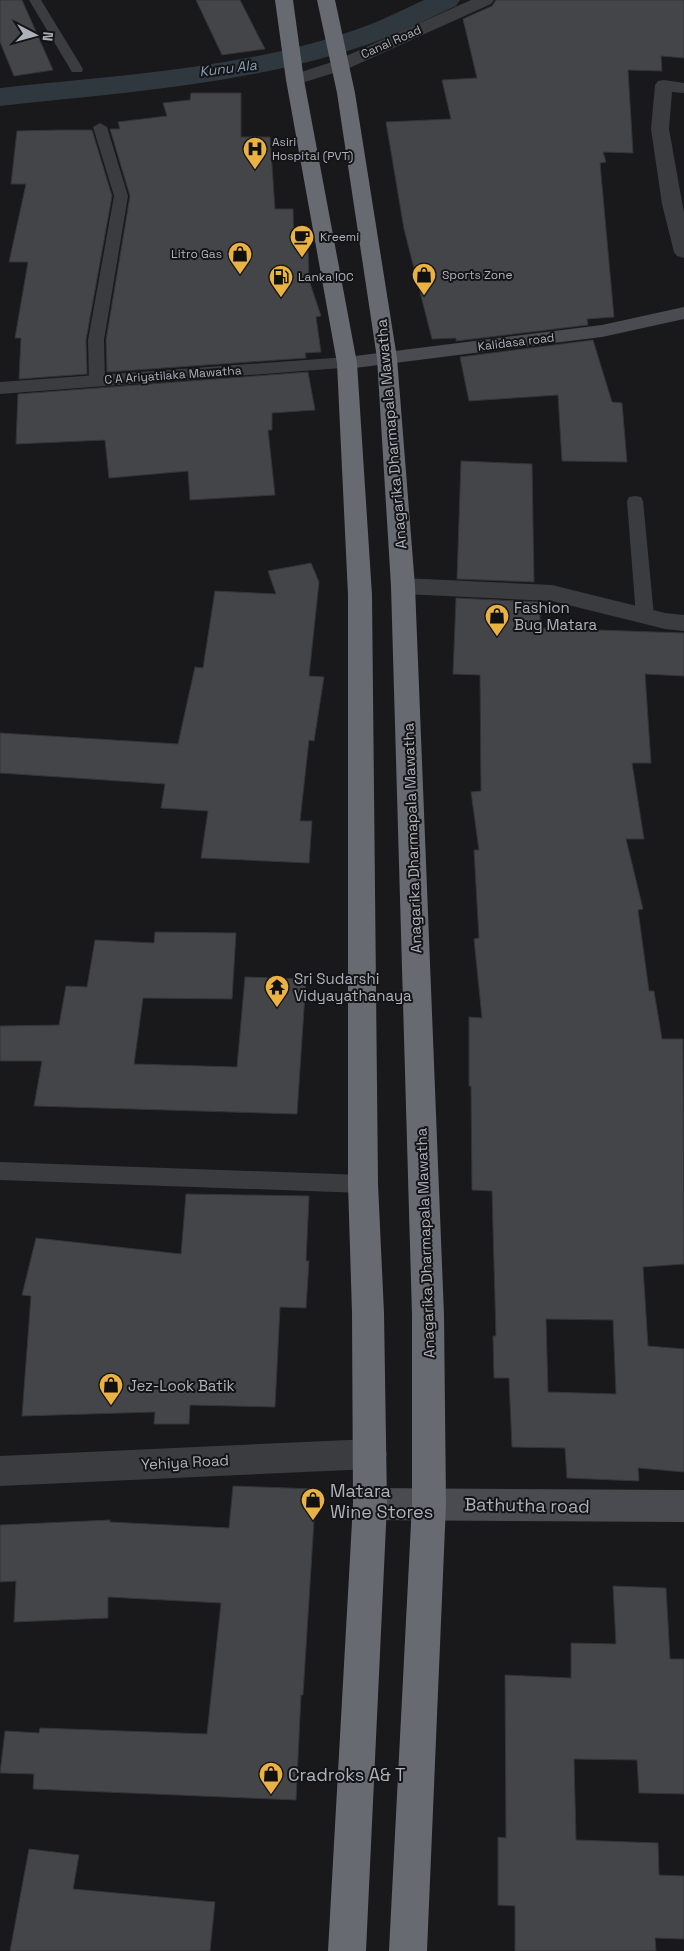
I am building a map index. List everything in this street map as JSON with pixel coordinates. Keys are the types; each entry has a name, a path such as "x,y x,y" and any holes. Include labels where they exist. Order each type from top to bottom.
{"highway":[{"path":"284,0 295,80 347,363 360,595 364,1184 371,1454 347,1951"},
{"name":"Anagarika Dharmapala Mawatha","path":"326,0 341,64 387,358 403,586 428,1315 429,1504 408,1951"}],"street":[{"name":"Canal Road","path":"295,80 341,64 485,0"},
{"path":"684,88 664,85 660,129 672,204 684,252"},
{"name":"Kalidasa road","path":"347,363 602,331 684,313"},
{"name":"C A Ariyatilaka Mawatha","path":"0,388 347,363"},
{"path":"403,586 552,593 665,621 684,623"},
{"name":"Yehiya Road","path":"0,1471 371,1454"},
{"name":"Bathutha road","path":"370,1504 684,1506"}],"lane":[{"path":"35,0 77,69"},
{"path":"97,381 96,340 121,196 100,126"},
{"path":"635,501 645,616"},
{"path":"0,1170 364,1184"}],"building":[{"path":"0,0 22,0 53,70 14,76 0,42"},
{"path":"196,0 240,0 265,49 222,55"},
{"path":"496,0 684,0 684,58 661,56 662,71 628,70 633,153 603,152 606,162 600,163 614,317 587,319 588,325 456,341 456,338 432,339 404,229 386,122 451,119 442,80 477,78 463,19 492,6"},
{"path":"191,93 241,93 241,137 270,137 275,209 293,209 294,249 308,249 309,280 321,316 316,317 321,352 305,353 306,358 107,372 106,340 130,196 110,129 120,129 118,122 167,116 163,103 190,100"},
{"path":"92,130 112,196 86,340 87,374 19,379 21,338 15,338 28,262 9,262 26,184 11,184 17,131"},
{"path":"593,340 612,402 622,403 627,462 562,461 558,395 469,401 460,357"},
{"path":"308,372 315,410 272,413 272,430 268,430 275,495 190,500 188,471 109,478 105,440 16,444 18,394"},
{"path":"461,461 532,464 534,582 457,579"},
{"path":"311,563 319,582 309,676 324,677 314,741 309,740 300,821 312,821 309,863 201,858 208,811 161,808 165,784 0,773 0,733 178,744 195,667 203,668 215,591 276,594 268,571"},
{"path":"456,598 540,602 540,628 684,633 684,676 645,674 651,763 632,763 644,839 626,839 643,909 638,910 649,991 654,991 662,1039 683,1039 684,1264 643,1267 648,1346 684,1349 684,1472 638,1468 639,1481 567,1478 565,1448 512,1447 509,1378 494,1378 493,1336 496,1336 492,1191 472,1190 469,1017 482,1018 474,939 479,938 474,850 479,850 471,792 481,791 480,675 453,674","holes":["546,1319 613,1320 616,1394 548,1392"]},
{"path":"155,932 236,933 232,999 143,998 134,1064 237,1067 245,977 306,979 297,1114 34,1106 42,1061 0,1061 0,1026 59,1025 66,986 87,987 95,940 154,943"},
{"path":"186,1194 309,1196 306,1261 309,1261 306,1308 280,1307 275,1407 190,1405 189,1424 154,1424 155,1412 22,1416 31,1296 22,1295 36,1238 181,1254"},
{"path":"233,1486 316,1489 303,1695 301,1695 296,1800 33,1789 34,1774 0,1773 5,1731 39,1733 40,1728 207,1734 221,1603 108,1597 108,1618 14,1622 16,1581 0,1582 0,1525 110,1520 110,1522 229,1528"},
{"path":"613,1586 666,1588 670,1659 684,1659 684,1794 639,1793 637,1760 574,1759 576,1840 658,1843 659,1875 684,1876 684,1939 655,1938 656,1951 515,1951 515,1906 498,1905 498,1837 506,1838 505,1675 571,1678 571,1643 616,1644"},
{"path":"29,1849 79,1855 73,1889 215,1902 210,1951 10,1951"}],"waterway":[{"name":"Kunu Ala","path":"0,97 227,70 271,61 315,51 370,34 446,0"}],"place":[{"name":"Asiri Hospital (PVT)","path":"255,170"},
{"name":"Kreemi","path":"302,258"},
{"name":"Litro Gas","path":"240,275"},
{"name":"Sports Zone","path":"424,296"},
{"name":"Lanka IOC","path":"281,298"},
{"name":"Fashion Bug Matara","path":"497,637"},
{"name":"Sri Sudarshi Vidyayathanaya","path":"277,1008"},
{"name":"Jez-Look Batik","path":"111,1406"},
{"name":"Matara Wine Stores","path":"313,1521"},
{"name":"Cradroks A& T","path":"271,1795"}]}
